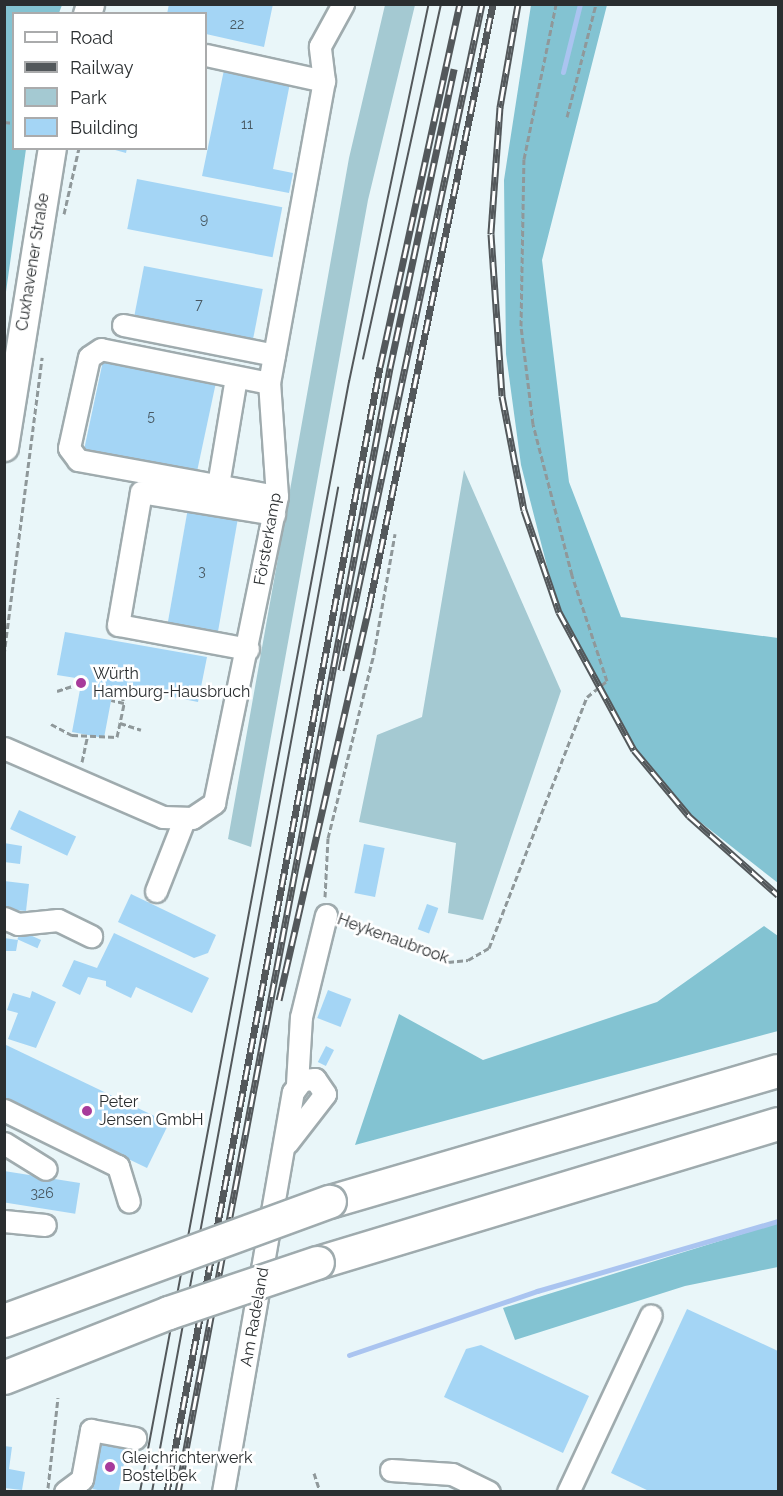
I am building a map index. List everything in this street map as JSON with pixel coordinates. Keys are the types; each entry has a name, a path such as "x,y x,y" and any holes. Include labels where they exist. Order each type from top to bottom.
{"highway":[{"path":"4,1321 330,1202 778,1071"},
{"path":"4,1378 168,1313 318,1263 778,1124"}],"main road":[{"name":"Cuxhavener Straße","path":"4,447 52,150"}],"street":[{"name":"Försterkamp","path":"184,820 204,813 222,785 275,505 268,383 324,81 320,46 343,4"},
{"path":"207,55 324,81"},
{"path":"123,325 274,355"},
{"path":"268,383 101,349 89,357 69,448 78,460 218,485 275,505"},
{"path":"218,485 236,377"},
{"path":"248,649 118,626 141,492 275,505"},
{"path":"4,748 163,817 184,820 156,891"},
{"name":"Heykenaubrook","path":"297,1083 301,1017 326,915"},
{"path":"4,918 18,924 58,920 91,936"},
{"name":"Am Radeland","path":"224,1491 297,1083 315,1079 325,1094 287,1143"},
{"path":"4,1110 118,1166 129,1201"},
{"path":"4,1143 46,1168"},
{"path":"4,1221 45,1225"},
{"path":"568,1491 651,1315"},
{"path":"65,1491 82,1479 91,1430 135,1438"},
{"path":"391,1470 489,1491"}],"path":[{"name":"Heykenaubrook","path":"326,915 448,962 468,960 489,948 578,717 587,697 607,681 572,575 533,424 519,293 524,159 556,4"},
{"path":"567,117 596,4"},
{"path":"63,217 79,150"},
{"path":"4,655 43,352"},
{"path":"326,915 328,838 374,653 395,534"},
{"path":"57,691 81,683"},
{"path":"51,724 87,738 117,737 124,703 119,686"},
{"path":"111,700 124,703"},
{"path":"120,723 141,730"},
{"path":"75,778 87,738"},
{"path":"51,1491 45,1485 58,1398"},
{"path":"314,1473 320,1491"}],"green space":[{"path":"385,5 415,5 368,200 251,847 228,839 349,158"},
{"path":"464,470 561,691 483,920 448,913 456,843 359,822 377,735 422,717"}],"shaded area":[{"path":"5,4 62,5 59,12 12,12 12,150 26,150 5,299"},
{"path":"531,5 607,5 542,260 569,482 621,617 778,638 778,883 690,814 635,748 558,609 521,465 506,354 504,180"},
{"path":"764,926 778,936 778,1031 355,1145 399,1014 483,1060 657,1002"},
{"path":"778,1223 778,1267 685,1286 515,1340 503,1308"}],"building":[{"path":"169,4 273,4 264,47 207,34 207,12 167,12"},
{"path":"225,65 291,78 273,169 293,173 289,193 202,176"},
{"path":"137,179 282,207 273,257 127,229"},
{"path":"144,266 263,289 252,342 134,319"},
{"path":"104,356 216,380 196,477 83,453"},
{"path":"188,508 238,517 217,635 167,626"},
{"path":"65,632 207,657 198,702 114,685 104,738 72,732 82,679 57,675"},
{"path":"19,810 76,837 67,856 10,829"},
{"path":"4,843 22,846 20,864 4,862"},
{"path":"364,844 385,848 375,897 354,893"},
{"path":"4,881 29,884 26,911 4,909"},
{"path":"131,894 216,935 208,953 194,958 118,922"},
{"path":"427,904 438,908 429,933 418,929"},
{"path":"21,931 41,940 37,948 17,939"},
{"path":"114,933 209,978 192,1013 136,987 131,998 106,986 106,981 88,977 80,995 62,986 74,960 97,968"},
{"path":"4,938 18,940 16,951 4,951"},
{"path":"328,990 351,999 341,1027 317,1018"},
{"path":"32,991 56,1002 36,1048 8,1039 18,1013 7,1010 13,993 30,998"},
{"name":"Peter Jensen GmbH","path":"4,1044 169,1123 147,1168 4,1099"},
{"path":"326,1046 334,1050 326,1066 318,1062"},
{"path":"4,1171 80,1183 75,1214 4,1202"},
{"path":"687,1309 778,1351 778,1492 651,1492 611,1473"},
{"path":"481,1345 589,1396 563,1453 444,1397 466,1349"},
{"name":"Gleichrichterwerk Bostelbek","path":"102,1440 128,1445 118,1492 92,1489"},
{"path":"4,1446 12,1447 9,1469 25,1472 22,1490 4,1488"}],"waterway":[{"path":"563,72 580,4"},
{"path":"349,1355 537,1291 778,1221"}],"tram line":[{"path":"140,1492 349,382 429,4"},
{"path":"363,359 441,4"},
{"path":"152,1492 338,488"}],"railway":[{"path":"167,1492 380,367 460,4"},
{"path":"341,670 482,4"},
{"path":"279,1000 369,607 493,4"},
{"path":"518,4 500,107 491,234 502,396 524,510 559,612 634,750 689,816 778,895"},
{"path":"178,1492 390,368 454,69"}],"place":[{"name":"Würth Hamburg-Hausbruch","path":"81,683"},
{"name":"Peter Jensen GmbH","path":"87,1111"},
{"name":"Gleichrichterwerk Bostelbek","path":"110,1467"}]}
